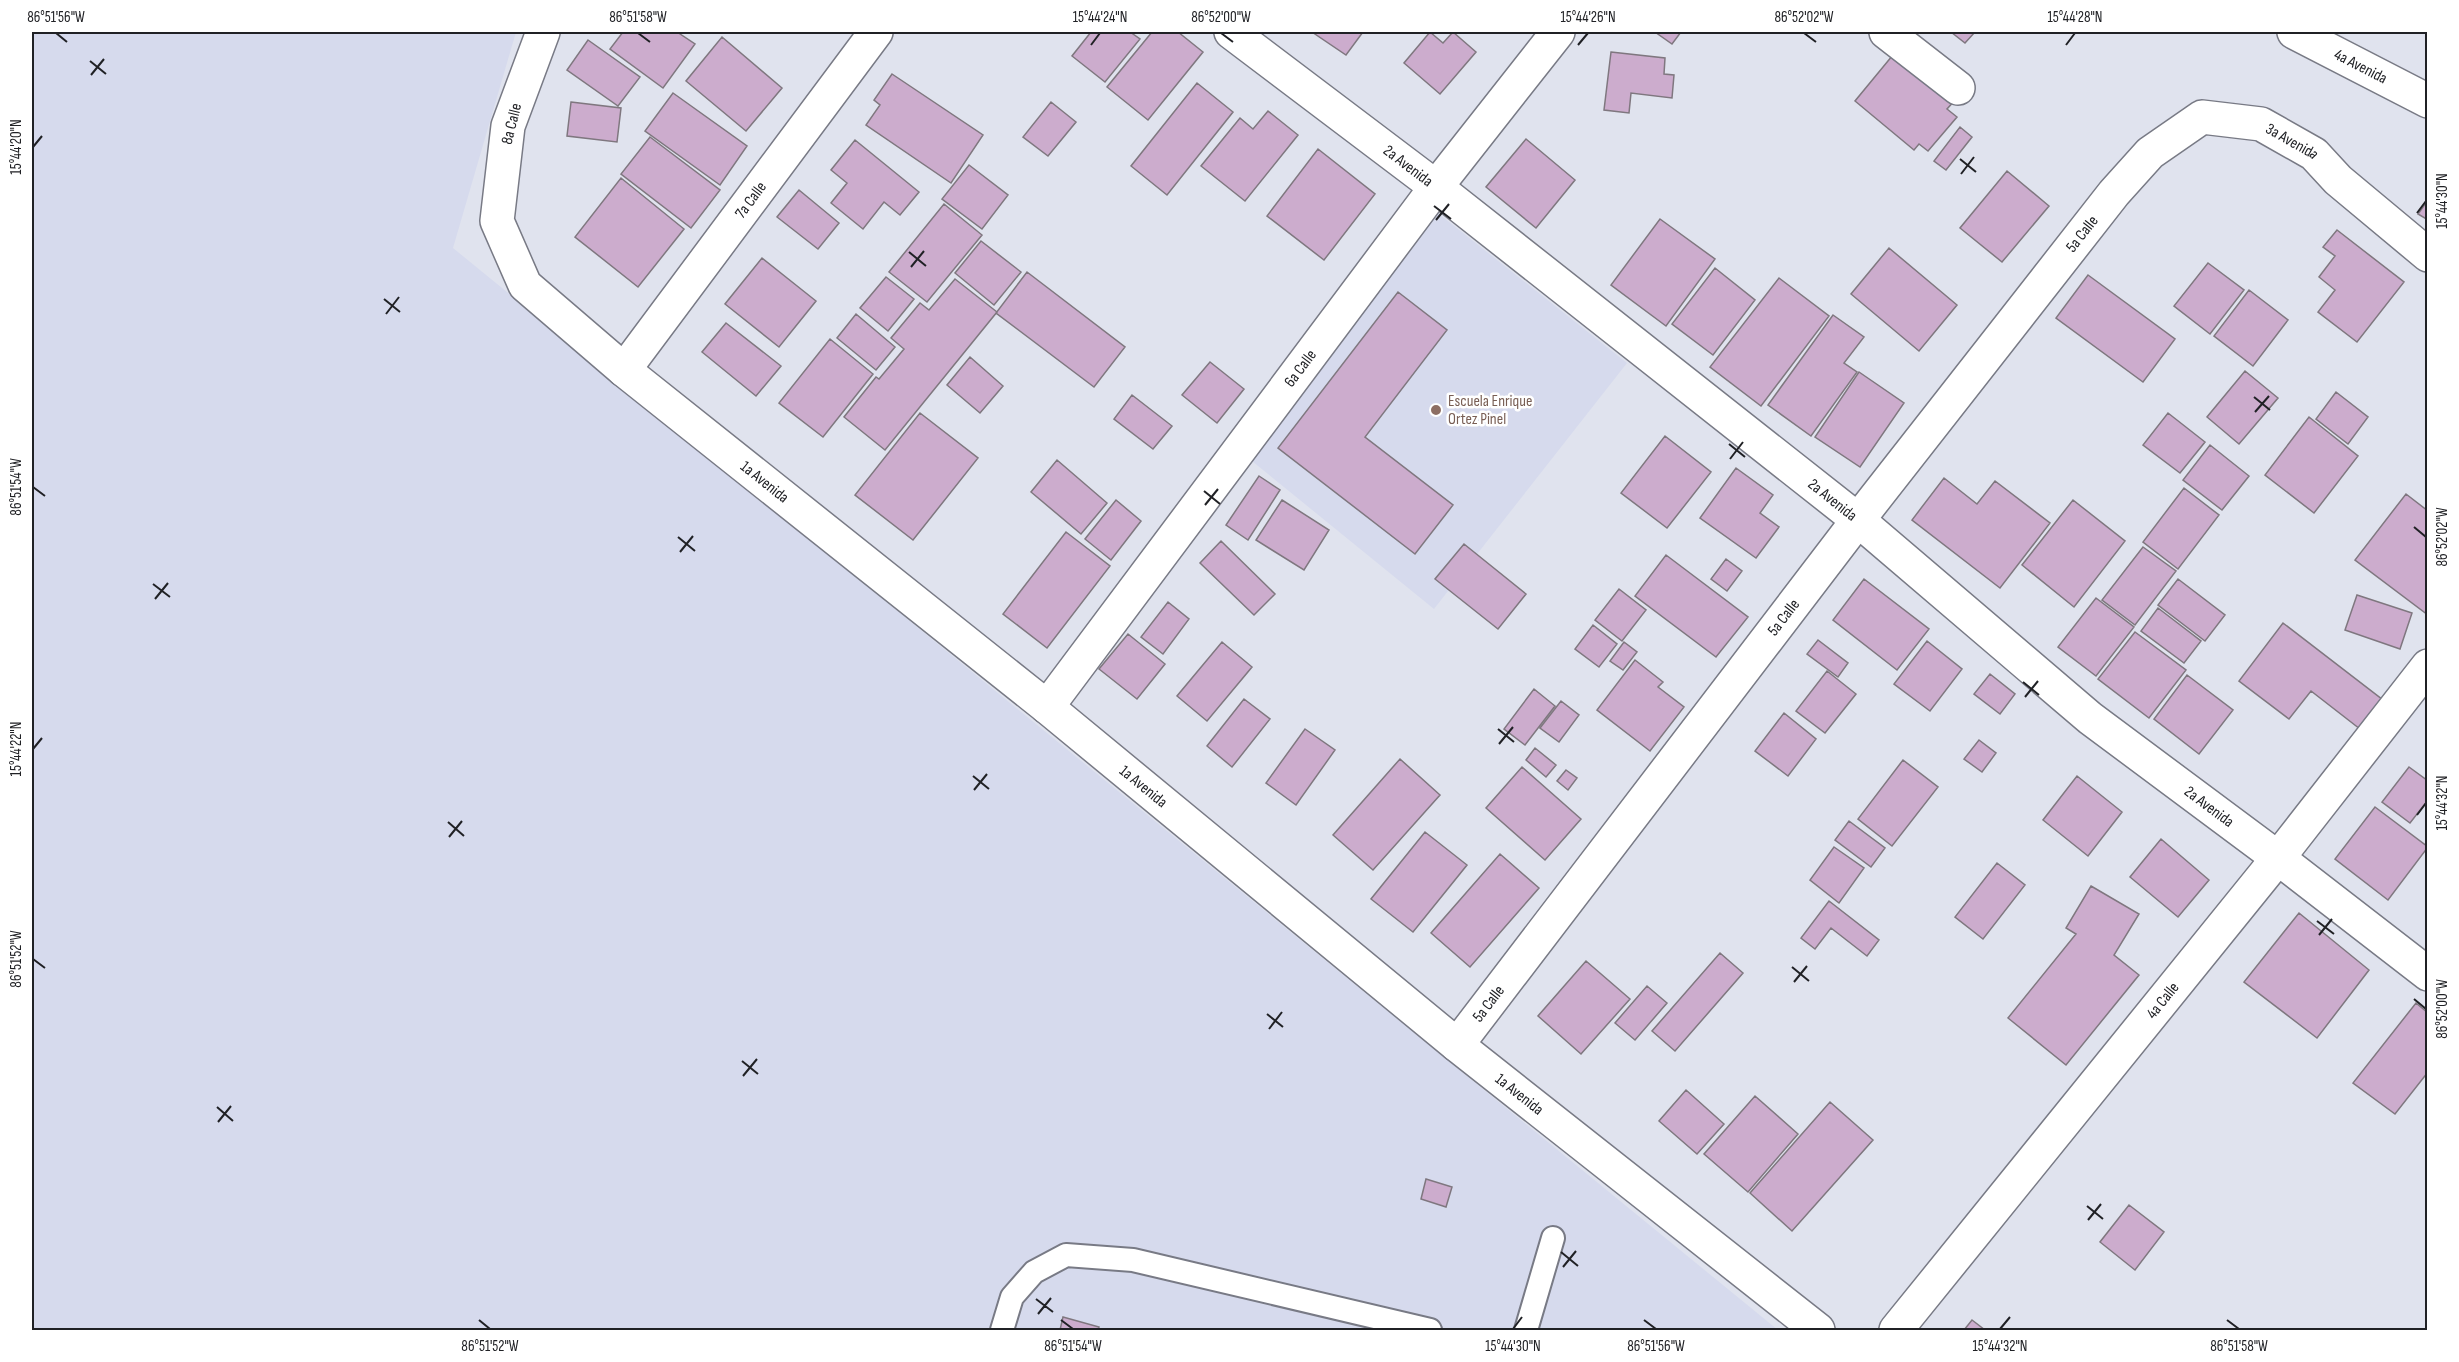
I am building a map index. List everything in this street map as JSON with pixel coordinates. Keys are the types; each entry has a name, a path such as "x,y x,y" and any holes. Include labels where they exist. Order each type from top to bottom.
{"street":[{"name":"8a Calle","path":"498,221 508,126 543,32"},
{"name":"7a Calle","path":"624,370 876,32"},
{"name":"2a Avenida","path":"1231,32 1436,187 1858,520 2090,718 2278,858 2427,974"},
{"name":"6a Calle","path":"1047,707 1436,187 1558,32"},
{"path":"1886,32 1958,88"},
{"name":"4a Avenida","path":"2294,32 2427,101"},
{"name":"3a Avenida","path":"2114,194 2150,153 2202,117 2261,124 2314,154 2347,188 2427,255"},
{"name":"5a Calle","path":"1457,1045 1858,520 2114,194"},
{"name":"1a Avenida","path":"498,221 525,285 624,370 1047,707 1457,1045 1818,1330"},
{"name":"4a Calle","path":"1896,1330 2278,858 2427,666"}],"lane":[{"path":"1526,1330 1553,1238"},
{"path":"1002,1330 1012,1297 1034,1272 1066,1255 1133,1260 1430,1330"}],"shaded area":[{"path":"32,32 516,32 453,248 1778,1330 32,1330"},
{"name":"Escuela Enrique Ortez Pinel","path":"1434,210 1627,363 1434,609 1247,457"}],"building":[{"path":"623,32 677,32 695,44 663,88 610,49"},
{"path":"1091,32 1130,32 1140,39 1105,82 1072,56"},
{"path":"1152,32 1178,32 1203,52 1148,120 1107,87"},
{"path":"1312,32 1363,32 1346,55"},
{"path":"1430,32 1443,43 1453,32 1476,52 1440,94 1404,63"},
{"path":"1655,32 1681,32 1672,44"},
{"path":"1951,32 1975,32 1965,43"},
{"path":"722,37 782,88 746,131 686,81"},
{"path":"588,40 640,77 618,106 567,70"},
{"path":"1897,50 1956,99 1947,109 1957,117 1928,151 1919,144 1914,150 1855,101"},
{"path":"1611,52 1665,58 1664,74 1674,75 1672,98 1631,93 1629,113 1604,110"},
{"path":"892,74 983,135 951,183 866,125 880,105 874,100"},
{"path":"1197,83 1233,112 1167,195 1131,166"},
{"path":"673,93 747,146 720,185 645,131"},
{"path":"571,102 621,108 617,142 567,136"},
{"path":"1051,102 1076,122 1048,156 1023,137"},
{"path":"1268,111 1298,135 1245,201 1201,166 1240,118 1253,129"},
{"path":"1960,127 1972,137 1946,170 1934,161"},
{"path":"650,137 720,190 691,228 621,174"},
{"path":"1526,139 1575,180 1536,228 1486,187"},
{"path":"855,140 919,192 900,215 884,202 863,229 831,203 847,183 831,170"},
{"path":"1318,149 1375,194 1324,260 1267,216"},
{"path":"969,165 1008,195 982,229 942,199"},
{"path":"2007,171 2049,206 2002,262 1960,228"},
{"path":"621,178 684,229 638,287 575,237"},
{"path":"799,190 839,223 818,249 777,217"},
{"path":"2428,200 2428,220 2418,214"},
{"path":"944,204 982,235 927,302 889,272"},
{"path":"1660,219 1715,259 1666,326 1611,285"},
{"path":"2337,230 2404,282 2357,342 2318,312 2335,290 2319,277 2335,256 2323,247"},
{"path":"981,241 1021,272 994,305 955,273"},
{"path":"1889,248 1957,305 1919,351 1851,294"},
{"path":"762,258 816,301 779,347 725,304"},
{"path":"2208,263 2244,290 2210,334 2174,306"},
{"path":"1715,268 1755,300 1713,355 1672,324"},
{"path":"1027,272 1125,347 1094,387 996,313"},
{"path":"2088,275 2175,339 2143,382 2056,318"},
{"path":"886,277 914,299 888,331 860,308"},
{"path":"1779,278 1829,316 1761,406 1710,367"},
{"path":"955,279 997,312 885,450 844,417 876,377 879,379 904,349 891,338 920,303 929,310"},
{"path":"2249,290 2288,320 2253,366 2214,336"},
{"path":"1398,292 1447,330 1365,437 1453,505 1415,554 1278,448"},
{"path":"856,314 895,347 876,370 837,338"},
{"path":"1833,315 1864,337 1844,363 1857,372 1811,436 1768,405"},
{"path":"726,323 781,366 756,396 702,352"},
{"path":"830,339 873,374 823,437 779,403"},
{"path":"970,357 1003,386 980,413 947,385"},
{"path":"1210,362 1244,389 1217,423 1182,395"},
{"path":"2245,371 2278,398 2239,444 2207,417"},
{"path":"1859,372 1904,403 1860,467 1815,437"},
{"path":"2336,392 2368,417 2348,444 2316,419"},
{"path":"1132,395 1172,426 1153,449 1114,419"},
{"path":"920,413 978,458 913,540 855,495"},
{"path":"2168,413 2205,442 2180,473 2143,445"},
{"path":"2309,417 2358,456 2314,513 2265,475"},
{"path":"1665,436 1711,472 1667,528 1621,493"},
{"path":"2210,445 2249,476 2222,510 2183,480"},
{"path":"1057,460 1107,503 1081,534 1031,492"},
{"path":"1736,468 1773,495 1760,513 1779,527 1756,558 1700,518"},
{"path":"1259,476 1280,490 1248,540 1226,525"},
{"path":"1944,478 1977,504 1995,481 2050,523 2000,588 1912,520"},
{"path":"2184,488 2219,515 2178,569 2143,542"},
{"path":"2406,494 2428,511 2428,615 2355,560"},
{"path":"1116,500 1141,521 1111,560 1085,539"},
{"path":"1282,500 1329,530 1304,570 1256,540"},
{"path":"2073,500 2125,541 2074,607 2022,565"},
{"path":"1066,532 1110,566 1047,648 1003,614"},
{"path":"1221,541 1275,594 1254,615 1200,563"},
{"path":"1464,544 1526,594 1498,629 1435,579"},
{"path":"2143,547 2176,571 2135,625 2102,600"},
{"path":"1666,555 1748,617 1716,657 1635,596"},
{"path":"1726,559 1742,571 1727,591 1711,579"},
{"path":"1864,579 1929,629 1897,670 1833,620"},
{"path":"2178,579 2225,615 2205,641 2158,605"},
{"path":"1619,589 1646,610 1622,641 1595,620"},
{"path":"2357,595 2412,613 2400,649 2345,630"},
{"path":"2096,598 2134,627 2096,676 2058,647"},
{"path":"1168,602 1189,619 1163,654 1141,637"},
{"path":"2158,608 2201,641 2184,663 2141,631"},
{"path":"2283,623 2383,700 2360,729 2311,691 2289,719 2239,681"},
{"path":"1593,625 1617,644 1599,667 1575,649"},
{"path":"2135,632 2186,670 2149,718 2098,679"},
{"path":"1128,634 1165,664 1137,699 1099,669"},
{"path":"1818,640 1848,663 1838,677 1807,654"},
{"path":"1927,641 1962,669 1930,711 1894,684"},
{"path":"1222,642 1252,667 1207,721 1177,696"},
{"path":"1624,642 1637,652 1623,670 1610,661"},
{"path":"1635,660 1663,682 1658,687 1684,707 1650,751 1597,710"},
{"path":"1827,671 1856,694 1825,733 1796,711"},
{"path":"1990,674 2015,694 2000,714 1974,694"},
{"path":"2187,675 2233,710 2199,754 2154,719"},
{"path":"1534,689 1555,706 1525,745 1504,729"},
{"path":"1244,699 1270,719 1232,767 1207,746"},
{"path":"1561,701 1579,715 1559,742 1540,728"},
{"path":"1784,713 1816,739 1788,776 1755,751"},
{"path":"1305,729 1335,750 1296,805 1266,783"},
{"path":"1979,740 1996,753 1982,772 1964,759"},
{"path":"1535,748 1556,765 1546,777 1526,760"},
{"path":"1400,759 1440,795 1373,870 1333,835"},
{"path":"1903,760 1938,787 1892,846 1858,819"},
{"path":"1522,767 1581,819 1545,860 1486,808"},
{"path":"2409,767 2428,781 2428,800 2410,823 2382,802"},
{"path":"1566,770 1577,778 1568,790 1557,781"},
{"path":"2077,776 2122,812 2088,856 2043,820"},
{"path":"2375,807 2428,847 2388,900 2335,859"},
{"path":"1849,821 1885,848 1871,867 1835,840"},
{"path":"1425,832 1467,865 1413,932 1371,899"},
{"path":"2161,839 2209,880 2178,917 2130,877"},
{"path":"1834,847 1864,868 1839,903 1810,880"},
{"path":"1500,854 1539,888 1470,967 1431,933"},
{"path":"1997,863 2025,885 1983,939 1955,917"},
{"path":"2091,886 2139,914 2114,955 2139,975 2066,1065 2008,1018 2076,934 2066,928"},
{"path":"1829,901 1879,940 1867,956 1831,928 1815,949 1801,938"},
{"path":"2299,913 2369,970 2317,1038 2244,982"},
{"path":"1720,953 1743,973 1675,1051 1652,1031"},
{"path":"1586,961 1630,999 1581,1054 1538,1016"},
{"path":"1647,986 1667,1003 1635,1040 1615,1023"},
{"path":"2416,1003 2428,1013 2428,1072 2395,1114 2353,1083"},
{"path":"1686,1090 1724,1124 1697,1154 1659,1121"},
{"path":"1755,1096 1798,1134 1748,1192 1704,1154"},
{"path":"1830,1102 1873,1140 1792,1231 1750,1193"},
{"path":"1426,1179 1452,1187 1446,1207 1421,1199"},
{"path":"2129,1205 2164,1232 2135,1270 2100,1242"},
{"path":"1063,1317 1099,1327 1098,1330 1060,1330"},
{"path":"1972,1320 1985,1330 1964,1330"}],"place":[{"name":"Escuela Enrique Ortez Pinel","path":"1436,410"}]}
